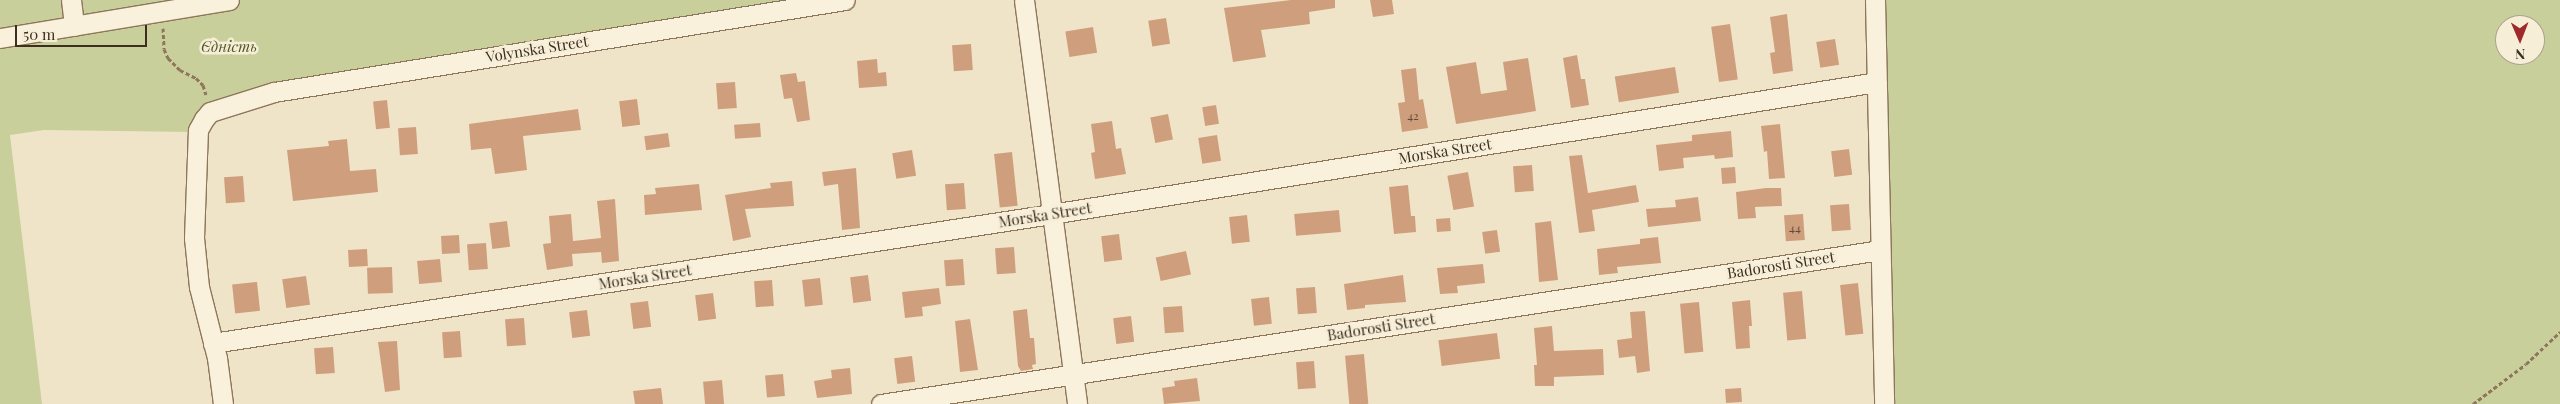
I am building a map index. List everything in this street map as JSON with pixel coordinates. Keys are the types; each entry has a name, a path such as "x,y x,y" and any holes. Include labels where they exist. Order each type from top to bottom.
{"street":[{"path":"71,0 74,26"},
{"path":"0,38 74,26 187,3 229,0"},
{"name":"Volynska Street","path":"210,112 230,104 274,92 845,0"},
{"path":"1024,0 1076,404"},
{"path":"1875,0 1884,404"},
{"name":"Morska Street","path":"213,343 1051,214 1877,82"},
{"path":"210,112 198,130 194,238 199,287 217,358 223,404"},
{"name":"Badorosti Street","path":"881,404 1880,250"}],"path":[{"path":"163,9 164,48 168,58 180,70 196,78 203,86 210,112"},
{"path":"2473,404 2526,364 2560,332"}],"green space":[{"name":"Єдність","path":"0,0 813,0 272,85 192,132 44,130 10,135 42,404 0,404"},
{"path":"1881,0 2560,0 2560,404 1889,404"}],"building":[{"path":"1291,0 1335,0 1335,8 1309,12 1310,24 1261,30 1266,57 1233,62 1224,8"},
{"path":"1370,0 1392,0 1394,14 1373,17"},
{"path":"1787,14 1793,71 1773,74 1770,53 1775,52 1770,17"},
{"path":"1166,18 1170,44 1152,46 1148,21"},
{"path":"1730,24 1738,79 1719,82 1711,27"},
{"path":"1093,27 1097,53 1069,57 1065,31"},
{"path":"1835,39 1839,65 1820,68 1816,42"},
{"path":"971,44 973,70 954,71 952,45"},
{"path":"1577,55 1581,79 1585,79 1589,105 1571,108 1563,58"},
{"path":"1528,58 1536,111 1456,124 1446,67 1476,62 1481,94 1507,90 1503,62"},
{"path":"877,59 878,73 886,72 887,86 859,88 857,61"},
{"path":"1675,67 1679,93 1619,102 1615,77"},
{"path":"1416,68 1419,100 1423,99 1428,128 1402,132 1398,103 1405,102 1401,70"},
{"path":"796,73 798,82 805,81 810,120 797,122 792,98 784,99 780,75"},
{"path":"735,82 737,108 718,109 716,83"},
{"path":"637,99 640,125 622,127 619,101"},
{"path":"387,100 390,128 376,129 373,101"},
{"path":"1216,105 1219,124 1205,126 1202,107"},
{"path":"578,109 581,130 523,136 527,170 495,174 491,148 471,150 469,124"},
{"path":"1168,114 1173,140 1155,143 1150,117"},
{"path":"1112,121 1116,149 1121,148 1126,174 1095,179 1091,153 1095,152 1091,124"},
{"path":"760,123 761,137 735,139 734,125"},
{"path":"1780,124 1785,178 1769,179 1767,151 1764,152 1761,126"},
{"path":"416,127 418,154 400,155 398,128"},
{"path":"1731,131 1733,157 1715,159 1714,155 1683,158 1684,168 1659,171 1656,145 1692,141 1692,135"},
{"path":"668,133 670,147 646,150 644,136"},
{"path":"1217,135 1221,161 1202,164 1198,138"},
{"path":"347,139 350,171 376,169 378,192 293,201 287,150 329,146 328,141"},
{"path":"1849,149 1852,175 1834,177 1831,151"},
{"path":"912,150 916,176 896,179 892,153"},
{"path":"1012,152 1018,206 1000,208 994,154"},
{"path":"1582,155 1588,193 1636,185 1639,202 1592,210 1595,231 1579,233 1569,156"},
{"path":"1532,165 1534,191 1515,192 1513,166"},
{"path":"1735,167 1736,183 1722,184 1721,168"},
{"path":"856,168 860,228 842,230 838,184 824,186 822,172"},
{"path":"1468,172 1474,206 1453,210 1447,176"},
{"path":"243,176 245,202 226,203 224,177"},
{"path":"792,181 794,206 745,209 751,237 733,241 725,195 771,188 770,183"},
{"path":"964,183 966,209 947,210 945,184"},
{"path":"699,184 702,210 645,215 644,195 656,194 655,188"},
{"path":"1408,185 1411,216 1415,216 1416,232 1394,234 1389,187"},
{"path":"1781,188 1782,206 1755,207 1756,218 1738,219 1736,192"},
{"path":"1698,197 1701,221 1648,227 1646,209 1676,207 1675,200"},
{"path":"615,199 619,261 602,263 601,252 572,254 573,266 547,270 543,244 551,243 549,216 571,214 573,241 601,238 597,201"},
{"path":"1849,204 1851,230 1832,231 1830,205"},
{"path":"1339,210 1341,232 1296,236 1294,214"},
{"path":"1803,214 1805,240 1786,241 1784,215"},
{"path":"1247,215 1250,242 1232,244 1229,217"},
{"path":"1450,218 1451,231 1437,232 1436,219"},
{"path":"507,221 510,247 492,249 489,223"},
{"path":"1551,221 1558,280 1539,282 1535,223"},
{"path":"1497,230 1500,252 1485,254 1482,232"},
{"path":"1119,234 1122,260 1104,262 1101,236"},
{"path":"459,235 460,253 442,254 441,236"},
{"path":"1658,237 1661,263 1617,267 1618,273 1599,275 1597,249 1640,244 1640,239"},
{"path":"486,243 488,269 469,270 467,244"},
{"path":"1014,247 1016,273 997,274 995,248"},
{"path":"367,249 368,266 349,267 348,250"},
{"path":"1186,251 1191,274 1161,281 1156,257"},
{"path":"440,259 442,282 419,284 417,261"},
{"path":"963,259 965,285 946,286 944,260"},
{"path":"1483,264 1485,283 1457,286 1458,293 1440,294 1437,268"},
{"path":"392,267 393,293 368,294 367,268"},
{"path":"868,275 871,301 853,303 850,277"},
{"path":"1403,275 1406,302 1365,305 1365,308 1347,310 1344,284"},
{"path":"306,276 310,305 286,308 282,279"},
{"path":"820,278 823,305 805,307 802,280"},
{"path":"772,280 774,306 756,307 754,281"},
{"path":"257,282 260,311 235,313 232,285"},
{"path":"1858,283 1863,334 1845,336 1840,285"},
{"path":"1315,287 1317,313 1298,314 1296,288"},
{"path":"939,288 941,304 922,307 923,316 905,318 902,292"},
{"path":"1802,291 1806,339 1787,340 1783,293"},
{"path":"713,293 716,319 698,321 695,295"},
{"path":"1269,297 1272,324 1254,326 1251,299"},
{"path":"1750,300 1752,326 1749,326 1750,348 1736,349 1732,302"},
{"path":"648,301 651,327 633,329 630,303"},
{"path":"1699,302 1703,352 1684,353 1680,304"},
{"path":"1182,306 1184,332 1165,333 1163,307"},
{"path":"1027,309 1030,338 1034,338 1036,364 1032,365 1033,369 1021,371 1018,366 1013,311"},
{"path":"587,310 590,336 572,338 569,312"},
{"path":"1645,311 1650,371 1637,373 1635,356 1619,358 1617,340 1632,338 1630,312"},
{"path":"1131,316 1134,342 1116,344 1113,318"},
{"path":"524,318 526,345 507,346 505,319"},
{"path":"970,319 978,370 960,372 955,321"},
{"path":"1552,326 1554,351 1603,349 1604,375 1554,377 1554,386 1535,386 1534,365 1537,365 1534,328"},
{"path":"460,331 462,357 444,358 442,332"},
{"path":"1497,333 1500,359 1442,366 1438,340"},
{"path":"397,341 400,390 385,392 378,342"},
{"path":"333,347 335,373 316,374 314,348"},
{"path":"1364,354 1368,404 1349,404 1345,356"},
{"path":"912,356 915,382 897,384 894,358"},
{"path":"1314,361 1316,388 1298,389 1296,362"},
{"path":"850,368 852,394 817,398 814,381 832,378 831,370"},
{"path":"783,374 785,396 767,397 765,376"},
{"path":"1197,378 1200,401 1164,404 1162,388 1175,386 1174,381"},
{"path":"722,380 724,404 705,404 703,382"},
{"path":"661,388 663,404 635,404 633,391"},
{"path":"1741,388 1742,402 1726,403 1725,389"}]}
